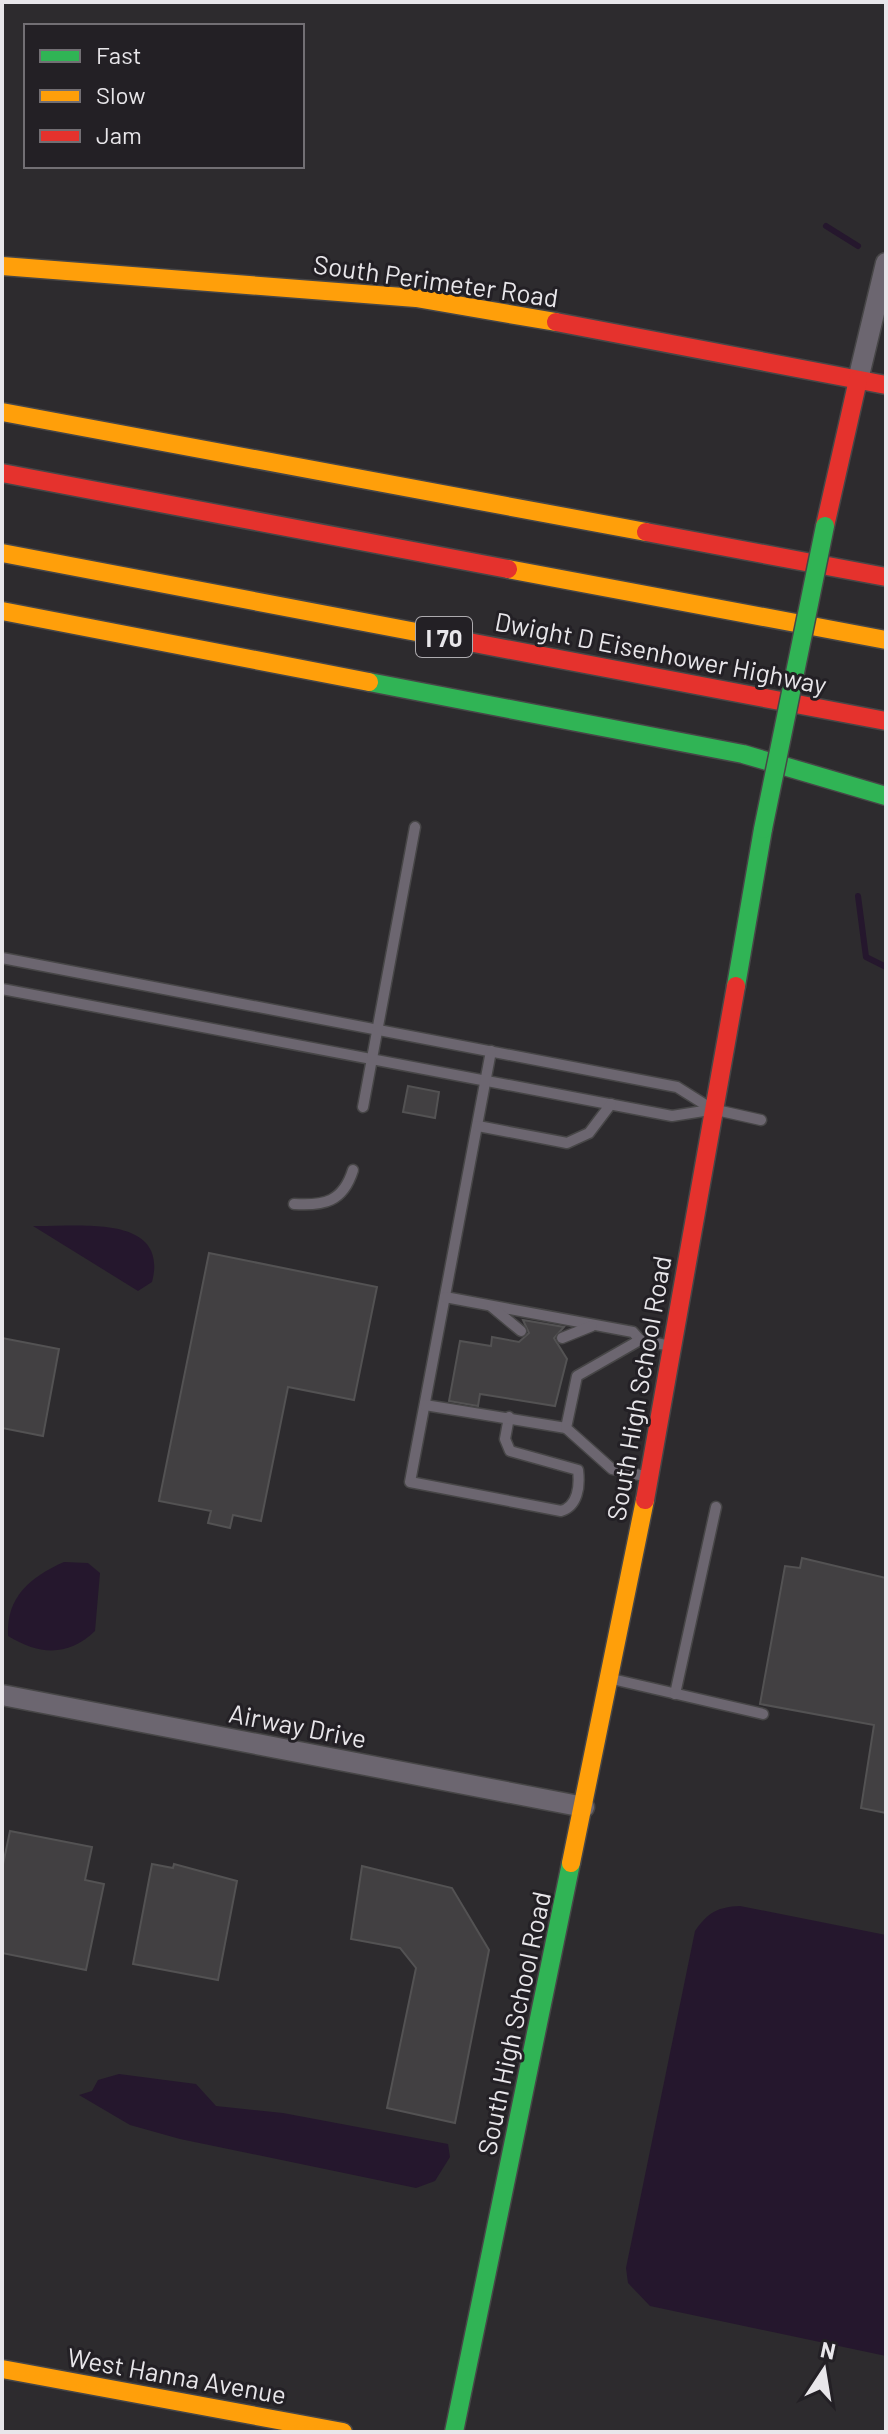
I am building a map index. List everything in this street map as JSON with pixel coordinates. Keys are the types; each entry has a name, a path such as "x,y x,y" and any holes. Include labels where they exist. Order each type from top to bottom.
{"main road":[{"name":"South Perimeter Road","path":"2,266 428,300 657,340 858,380"},
{"path":"858,380 886,385"},
{"name":"South High School Road","path":"454,2432 650,1477 763,829 858,380"},
{"path":"2,412 886,577"},
{"name":"Dwight D Eisenhower Highway","path":"2,473 886,640"},
{"name":"Dwight D Eisenhower Highway","path":"2,553 886,721"},
{"path":"2,611 743,754 886,796"},
{"name":"West Hanna Avenue","path":"2,2369 343,2432"}],"street":[{"path":"858,380 886,263"},
{"name":"Airway Drive","path":"2,1695 584,1807"}],"lane":[{"path":"363,1107 415,827"},
{"path":"2,958 677,1087 712,1109 761,1120"},
{"path":"2,989 672,1116 712,1109"},
{"path":"491,1051 410,1482 561,1511 575,1502 578,1470 510,1451 505,1439 509,1417"},
{"path":"478,1126 567,1143 589,1133 611,1104"},
{"path":"294,1204 330,1202 348,1185 353,1170"},
{"path":"445,1297 633,1332 640,1340 675,1347"},
{"path":"489,1305 521,1331"},
{"path":"562,1338 594,1325"},
{"path":"566,1428 577,1376 640,1340"},
{"path":"425,1405 566,1428 612,1469 650,1477"},
{"path":"675,1694 716,1507"},
{"path":"610,1679 763,1714"}],"shaded area":[{"path":"33,1226 95,1226 134,1234 147,1244 154,1260 152,1282 138,1291"},
{"path":"64,1562 88,1563 100,1573 95,1631 74,1645 53,1650 31,1647 8,1636 11,1610 22,1590 41,1574"},
{"path":"740,1906 886,1935 886,2356 650,2306 628,2283 626,2268 695,1931 714,1912"},
{"path":"119,2074 196,2084 216,2106 283,2113 448,2144 450,2157 435,2181 416,2188 180,2139 130,2125 79,2095 92,2091 98,2080"}],"building":[{"path":"408,1086 439,1092 435,1118 403,1112"},
{"path":"209,1253 377,1287 354,1400 288,1387 261,1521 233,1515 230,1528 208,1523 211,1511 159,1501"},
{"path":"523,1320 564,1327 554,1338 567,1359 555,1406 480,1394 478,1406 449,1401 460,1341 491,1346 492,1337 519,1342 529,1333"},
{"path":"2,1338 59,1349 43,1436 2,1428"},
{"path":"802,1558 886,1578 886,1813 861,1808 874,1725 760,1704 785,1566 800,1568"},
{"path":"10,1831 92,1847 85,1880 104,1884 86,1970 2,1953 2,1869"},
{"path":"152,1864 173,1868 174,1864 237,1881 218,1980 133,1964"},
{"path":"362,1866 452,1888 489,1950 455,2123 387,2108 416,1968 400,1948 351,1939"}],"waterway":[{"path":"826,226 858,246"},
{"path":"858,896 866,957 886,967"}],"traffic: fast":[{"path":"763,829 825,526"},
{"path":"369,682 743,754 886,796"},
{"path":"736,986 763,829"},
{"path":"454,2432 571,1863"}],"traffic: slow":[{"path":"2,266 416,298 556,322"},
{"path":"2,412 646,532"},
{"path":"2,553 453,639"},
{"path":"508,569 886,640"},
{"path":"2,611 369,682"},
{"path":"571,1863 645,1500"},
{"path":"2,2369 343,2432"}],"traffic: jam":[{"path":"556,322 886,385"},
{"path":"825,526 858,380"},
{"path":"2,473 508,569"},
{"path":"646,532 886,577"},
{"path":"453,639 886,721"},
{"path":"645,1500 736,986"}]}
